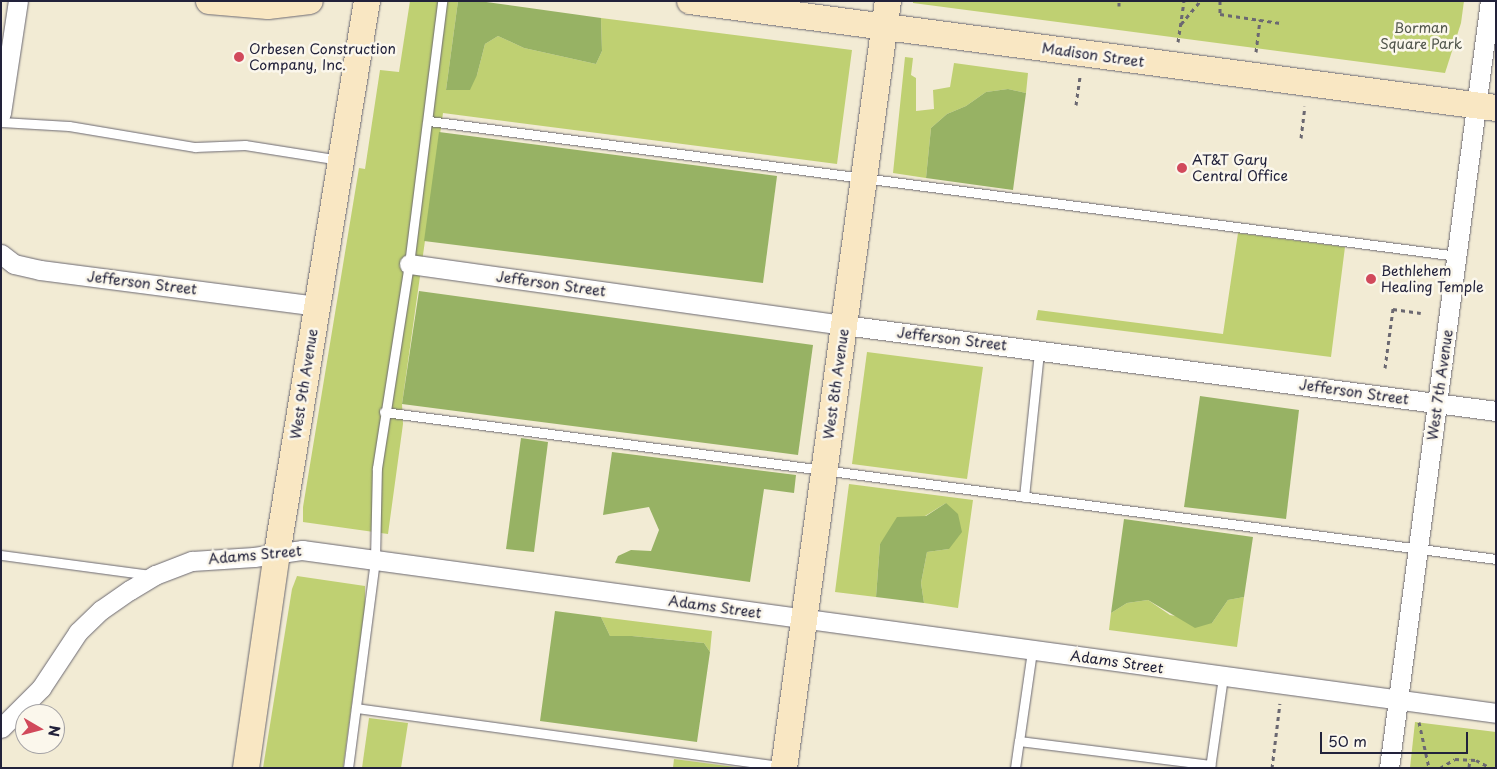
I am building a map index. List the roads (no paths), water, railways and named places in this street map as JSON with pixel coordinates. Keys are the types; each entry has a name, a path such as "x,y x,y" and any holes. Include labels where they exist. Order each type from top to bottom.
{"street":[{"path":"1,113 18,1"},
{"path":"209,1 268,6 310,1"},
{"name":"West 9th Avenue","path":"246,768 276,554 367,1"},
{"name":"Madison Street","path":"690,1 1486,107"},
{"name":"West 8th Avenue","path":"788,767 803,620 888,1"},
{"name":"West 7th Avenue","path":"1389,768 1456,256 1486,107 1490,1"},
{"name":"Jefferson Street","path":"1,254 14,264 40,270 317,306"},
{"name":"Jefferson Street","path":"409,264 844,325 1496,411"},
{"name":"Adams Street","path":"1,728 41,688 78,632 101,610 155,575 192,561 302,550 803,620 1496,713"}],"lane":[{"path":"348,768 375,560 377,468 429,121 442,1"},
{"path":"429,121 1456,256"},
{"path":"1,122 42,122 195,147 245,145 340,160"},
{"path":"1024,496 1039,351"},
{"path":"384,412 1496,559"},
{"path":"1,555 155,575"},
{"path":"1015,768 1032,651"},
{"path":"1019,741 1210,766 1223,677"},
{"path":"356,708 788,767"}],"place":[{"name":"Orbesen Construction Company, Inc.","path":"239,57"},
{"name":"AT&T Gary Central Office","path":"1182,168"},
{"name":"Bethlehem Healing Temple","path":"1371,279"}],"park label":[{"name":"Borman Square Park","path":"1421,36"}]}
